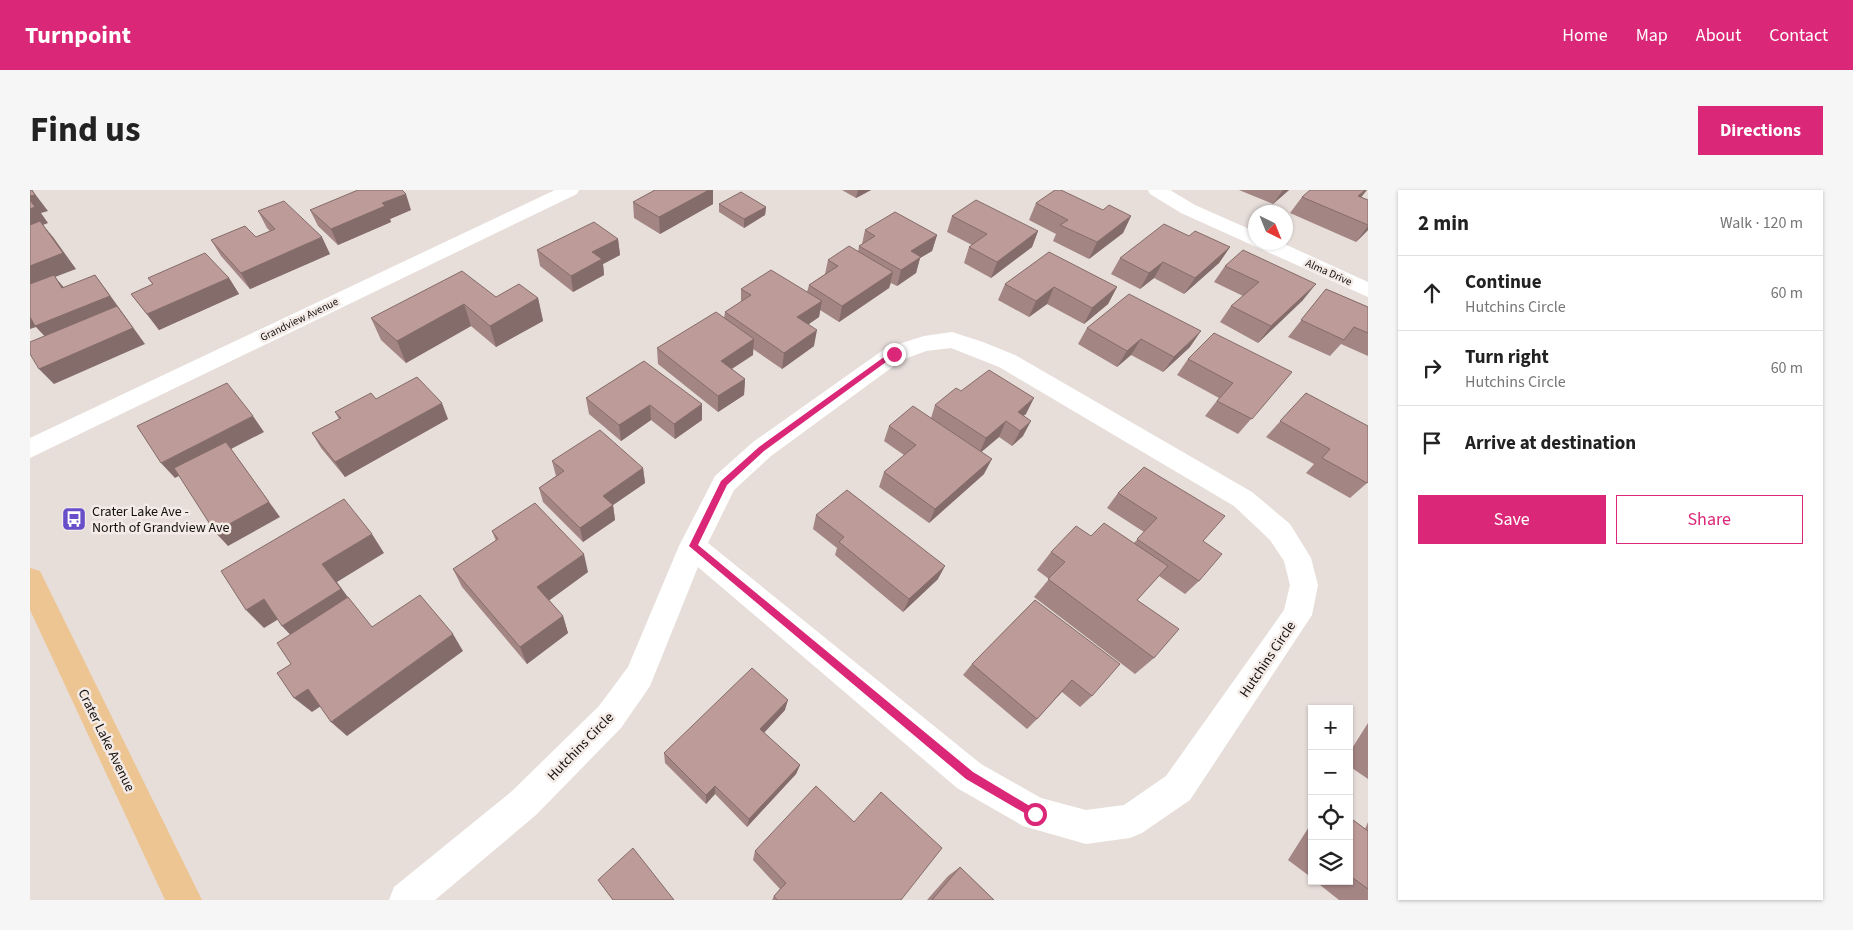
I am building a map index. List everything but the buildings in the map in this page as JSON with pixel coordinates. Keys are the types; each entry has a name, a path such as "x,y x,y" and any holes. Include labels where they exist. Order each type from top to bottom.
{"main road":[{"name":"Crater Lake Avenue","path":"30,580 184,900"}],"street":[{"name":"Grandview Avenue","path":"30,449 570,190"},
{"path":"1157,190 1188,209 1248,235"},
{"name":"Alma Drive","path":"1280,250 1368,290"},
{"name":"Hutchins Circle","path":"407,900 524,803 610,717 638,676 693,546 724,484 762,449 894,354 924,344 952,340 975,347 1007,361 1243,500 1280,532 1297,558 1304,585 1297,615 1178,788 1130,821 1086,827 1035,814 969,776 693,546"}],"place":[{"name":"Crater Lake Ave - North of Grandview Ave","path":"74,519"}],"route":[{"path":"894,354 762,449 724,484 693,546 969,776 1035,814"}]}
